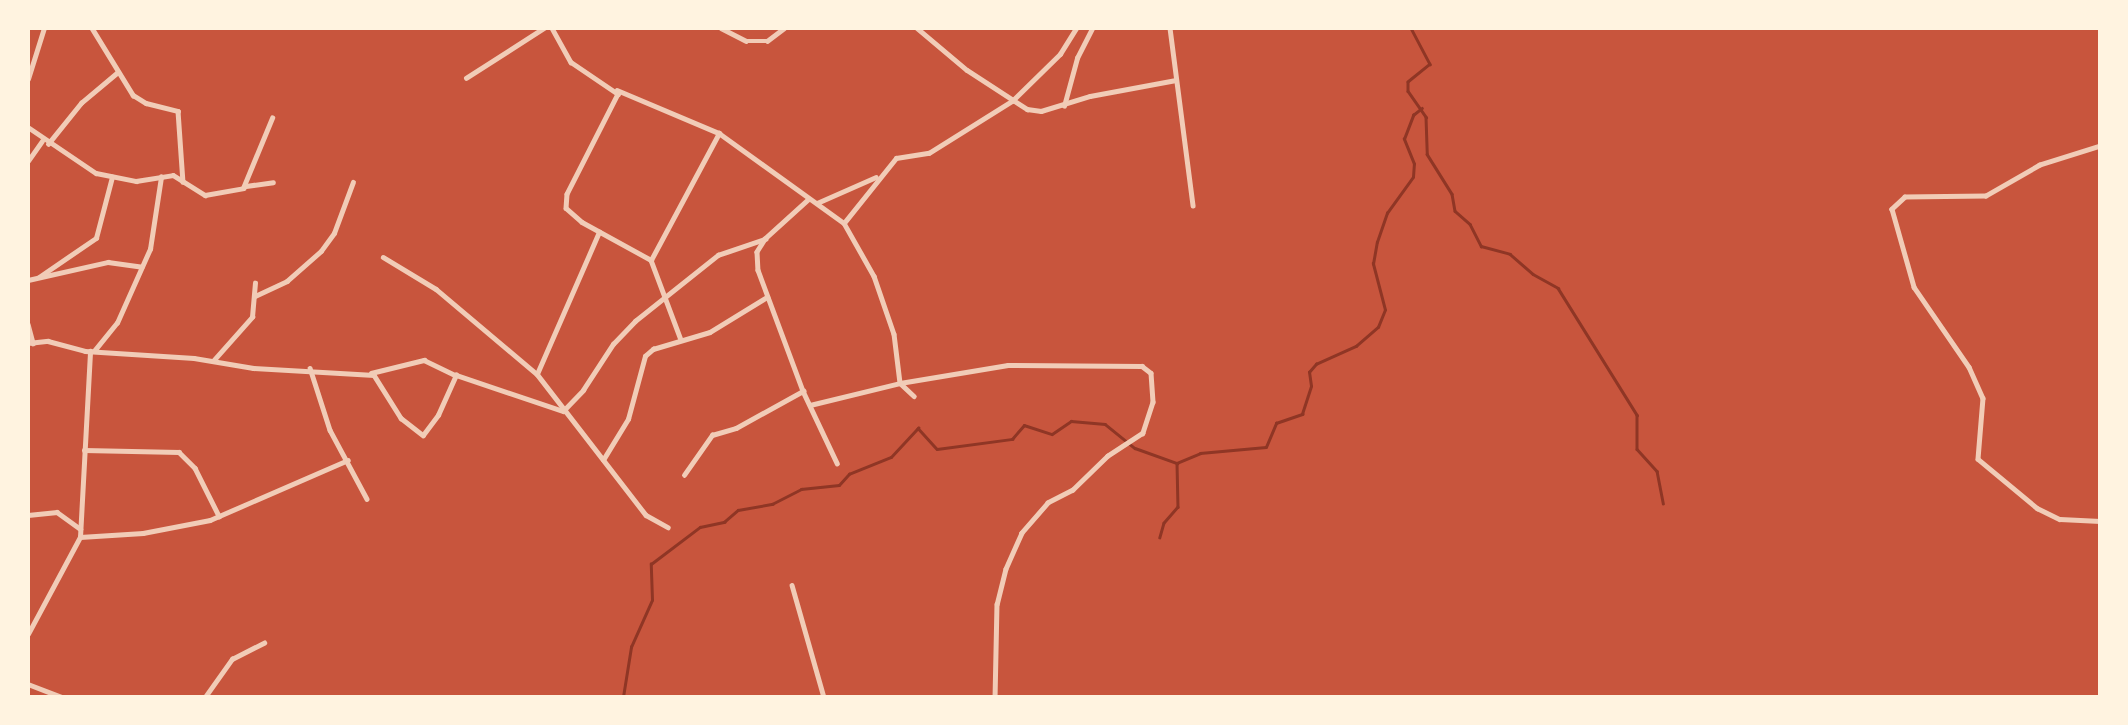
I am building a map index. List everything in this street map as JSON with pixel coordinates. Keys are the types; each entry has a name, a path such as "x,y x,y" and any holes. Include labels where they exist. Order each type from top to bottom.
{"street":[{"path":"28,79 44,28"},
{"path":"92,28 118,72 138,99 177,111 183,182"},
{"path":"466,78 544,28"},
{"path":"552,28 571,62 592,79 719,133 808,200 844,223 874,276 887,311 900,383 914,396"},
{"path":"721,28 746,41 767,41 784,28"},
{"path":"917,28 1012,102 1041,111 1090,96 1176,79"},
{"path":"844,223 877,176 896,158 929,153 1012,102 1060,54 1076,28"},
{"path":"1064,106 1077,58 1092,28"},
{"path":"1111,28 1132,28"},
{"path":"1170,28 1192,206"},
{"path":"28,162 81,103 118,72"},
{"path":"617,90 613,109 567,194 566,208 599,232 651,260 681,340"},
{"path":"245,186 272,118"},
{"path":"28,127 45,143 96,173 112,177 136,181 173,175 205,195 237,192 245,186 273,182"},
{"path":"651,260 719,133"},
{"path":"2100,146 2040,165 1986,196 1905,197 1892,209 1914,287 1969,367 1983,398 1978,458 2037,508 2060,519 2100,522"},
{"path":"816,204 877,176"},
{"path":"39,277 96,238 112,177"},
{"path":"28,634 80,537 92,351 117,323 142,267 155,230 161,177"},
{"path":"255,296 287,281 321,251 334,233 353,182"},
{"path":"808,200 765,239 757,253 767,297 803,391 837,463"},
{"path":"537,374 599,232"},
{"path":"563,411 583,390 613,344 664,298 718,255 765,239"},
{"path":"383,257 436,289 537,374 646,515 668,527"},
{"path":"28,280 108,262 142,267"},
{"path":"214,361 252,317 255,283"},
{"path":"603,460 628,419 645,356 681,340 710,332 767,297"},
{"path":"28,324 31,343 48,341 92,351 214,361 253,368 310,368 370,374 424,360 456,375 563,411"},
{"path":"810,405 900,383 1008,365 1142,366 1150,373 1153,402 1143,433 1108,456 1073,490 1048,503 1022,533 1006,569 997,604 995,697"},
{"path":"310,368 330,430 367,499"},
{"path":"370,374 384,384 401,418 423,435 438,415 456,375"},
{"path":"684,475 712,435 736,428 803,391"},
{"path":"85,450 179,452 195,468 219,516"},
{"path":"80,537 143,533 219,516 348,460"},
{"path":"28,515 57,512 81,530"},
{"path":"792,585 824,697"},
{"path":"205,697 232,659 264,642"},
{"path":"28,684 62,697"}],"waterway":[{"path":"1411,28 1430,64 1408,82 1408,91 1426,117 1427,154 1452,194 1455,211 1470,224 1481,246 1510,254 1533,274 1558,288 1637,415 1637,449 1657,471 1663,503"},
{"path":"1177,463 1200,453 1266,447 1276,423 1302,414 1311,386 1309,372 1316,364 1356,346 1378,327 1385,310 1373,264 1377,242 1387,213 1413,177 1414,164 1404,139 1413,115 1422,108"},
{"path":"623,697 631,647 652,600 651,564 700,527 724,522 738,510 772,504 801,489 839,485 849,474 891,457 918,428 937,449 1012,439 1024,425 1052,434 1071,421 1105,424 1135,448 1177,463 1178,507 1164,523 1160,537"}]}
